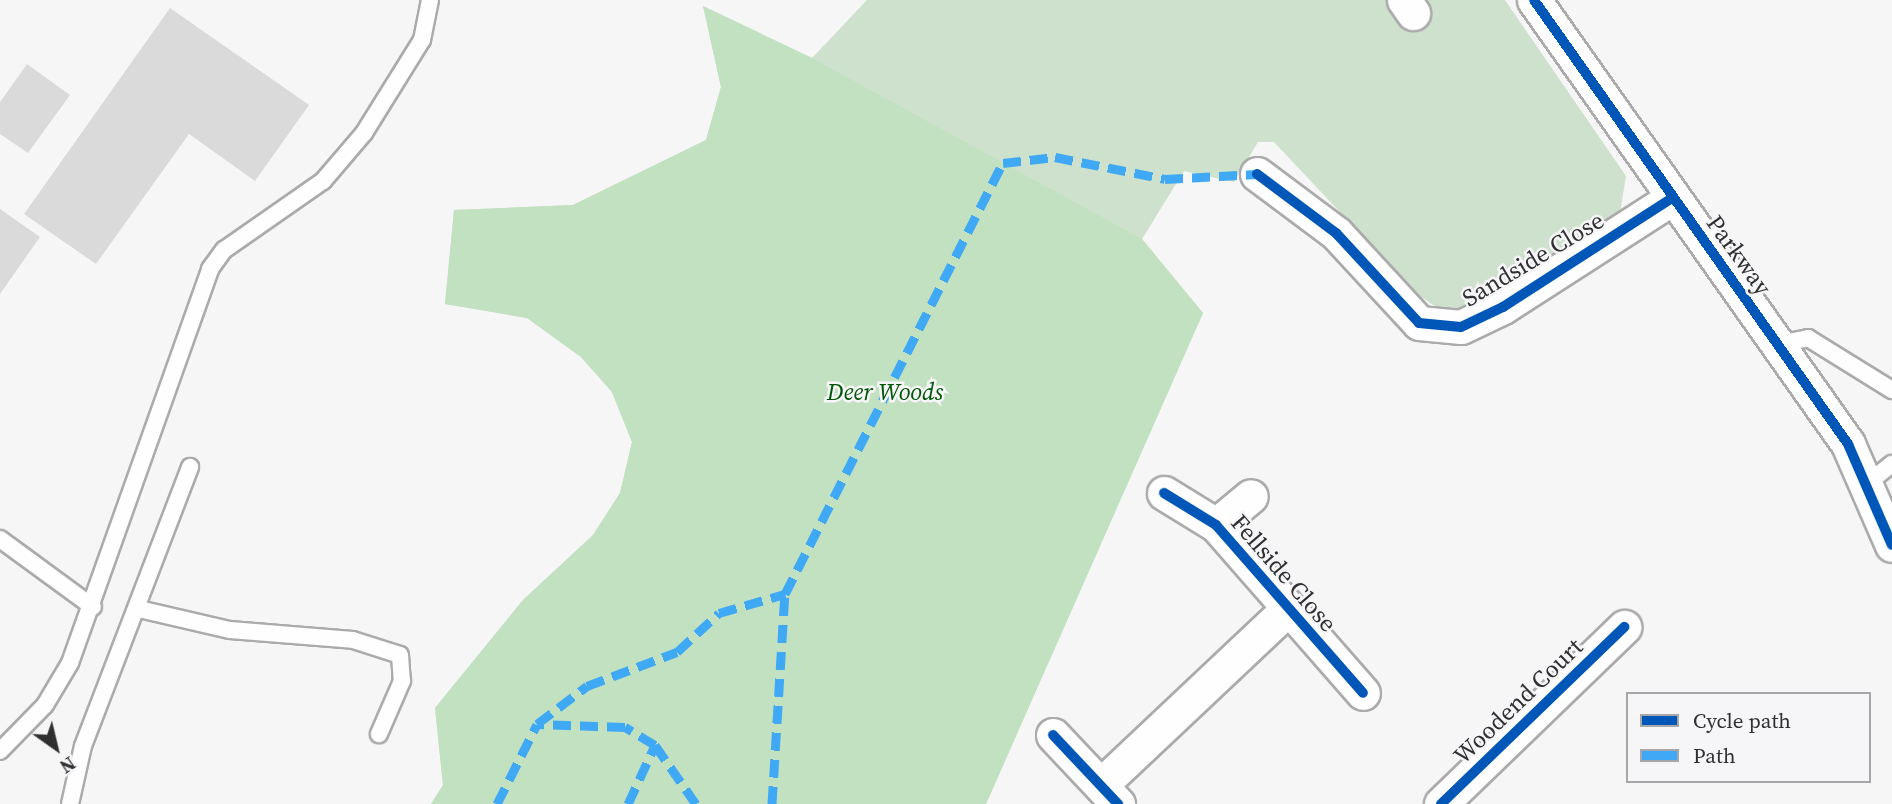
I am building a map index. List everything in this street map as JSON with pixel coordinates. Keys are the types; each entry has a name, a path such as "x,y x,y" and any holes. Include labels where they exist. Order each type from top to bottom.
{"street":[{"name":"Parkway","path":"1534,0 1848,444 1879,474 1892,545"},
{"name":"Sandside Close","path":"1257,174 1336,233 1419,323 1461,327 1503,307 1672,198"},
{"name":"Fellside Close","path":"1164,493 1216,525 1363,693"},
{"name":"Fellside Close","path":"1216,525 1251,496"},
{"name":"Fellside Close","path":"1051,746 1110,794 1288,609"},
{"name":"Woodend Court","path":"1441,804 1626,630"}],"lane":[{"path":"0,751 45,705 93,607 135,468 210,269 224,250 323,181 364,133 422,40 430,0"},
{"path":"1778,344 1797,338 1818,342 1892,390"},
{"path":"70,804 83,746 139,609 190,467"},
{"path":"0,539 93,607"},
{"path":"139,609 230,630 353,640 400,654 402,681 379,734"}],"green space":[{"name":"Deer Woods","path":"867,0 1505,0 1626,176 1620,213 1464,313 1439,309 1417,294 1274,142 1258,142 1234,182 1184,171 1142,239 1203,313 986,804 431,804 443,785 435,708 523,600 593,535 620,493 632,442 612,392 581,357 527,318 445,304 454,210 573,205 706,140 721,87 703,6 812,58"},
{"name":"Deer Woods","path":"703,6 812,58 1142,239 1203,313 986,804 431,804 443,785 435,708 523,600 593,535 620,493 632,442 612,392 581,357 527,318 445,304 454,210 573,205 706,140 721,87"}],"building":[{"path":"170,8 309,105 255,181 189,134 96,264 24,214"},
{"path":"27,64 70,95 28,153 0,134 0,102"},
{"path":"0,209 40,237 0,294"}],"marked path":[{"path":"772,804 785,594 1003,163 1055,157 1165,179 1257,174"},
{"path":"696,804 655,745 625,727 537,724 587,686 677,652 719,613 785,594"},
{"path":"497,804 537,724"},
{"path":"628,804 655,745"}],"cycle path":[{"path":"1534,0 1848,444 1892,545"},
{"path":"1257,174 1336,233 1419,323 1461,327 1503,307 1672,198"},
{"path":"1164,493 1216,525 1363,693"},
{"path":"1441,804 1624,627"},
{"path":"1053,735 1118,804"}]}
